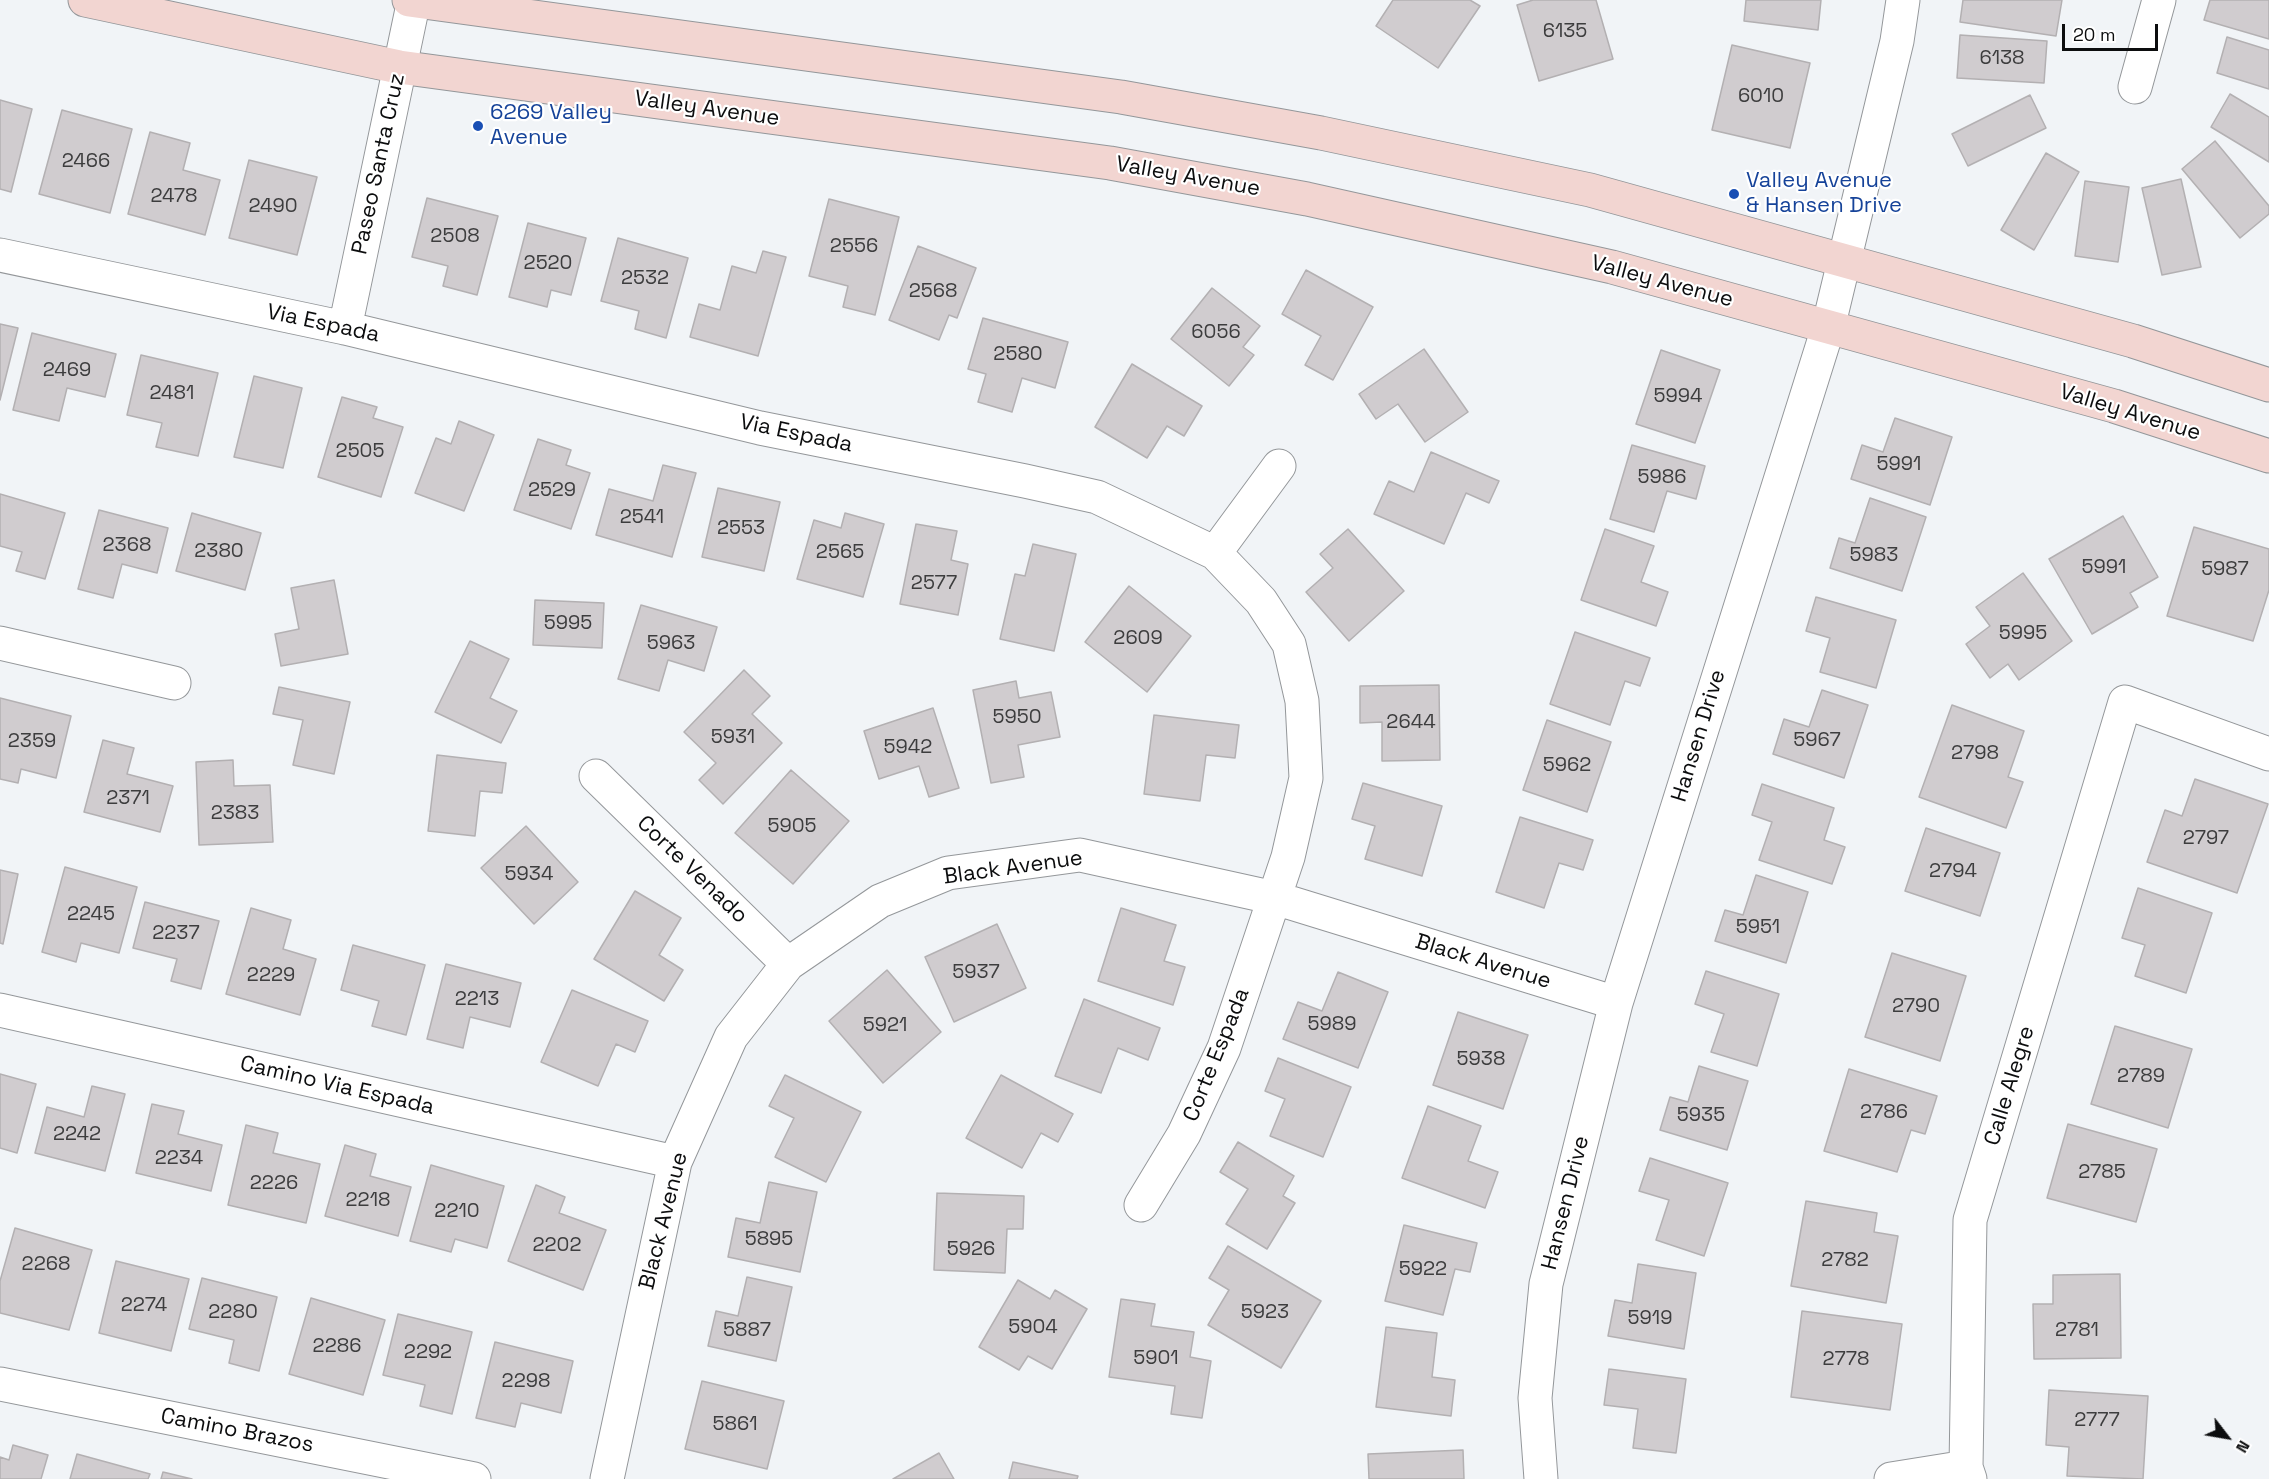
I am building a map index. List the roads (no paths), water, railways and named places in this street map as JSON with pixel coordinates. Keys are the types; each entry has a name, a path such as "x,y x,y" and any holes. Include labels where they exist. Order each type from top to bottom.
{"main road":[{"name":"Valley Avenue","path":"85,0 399,67 1099,162 1307,199 1612,267 2114,406 2269,456"},
{"path":"412,0 1121,97 1286,127 1590,190 2133,341 2269,385"}],"street":[{"name":"Paseo Santa Cruz","path":"345,328 412,0"},
{"name":"Hansen Drive","path":"1542,1479 1534,1398 1546,1284 1616,1003 1828,328 1898,41 1904,0"},
{"path":"2135,87 2159,0"},
{"name":"Via Espada","path":"0,255 345,328 760,428 1097,497 1215,553 1261,601 1289,644 1302,701 1306,778 1288,857 1275,898"},
{"path":"1215,553 1280,466"},
{"path":"0,643 174,683"},
{"name":"Calle Alegre","path":"1968,1473 1970,1220 2125,702 2269,754"},
{"name":"Corte Venado","path":"596,776 788,964"},
{"name":"Black Avenue","path":"607,1479 675,1162 731,1037 788,964 880,901 948,873 1080,855 1275,898 1616,1003"},
{"name":"Corte Espada","path":"1142,1205 1184,1134 1224,1048 1275,898"},
{"name":"Camino Via Espada","path":"0,1010 675,1162"},
{"name":"Camino Brazos","path":"0,1384 474,1479"},
{"path":"1891,1479 1968,1473"}],"place":[{"name":"6269 Valley Avenue","path":"478,126"},
{"name":"Valley Avenue & Hansen Drive","path":"1734,194"}]}
